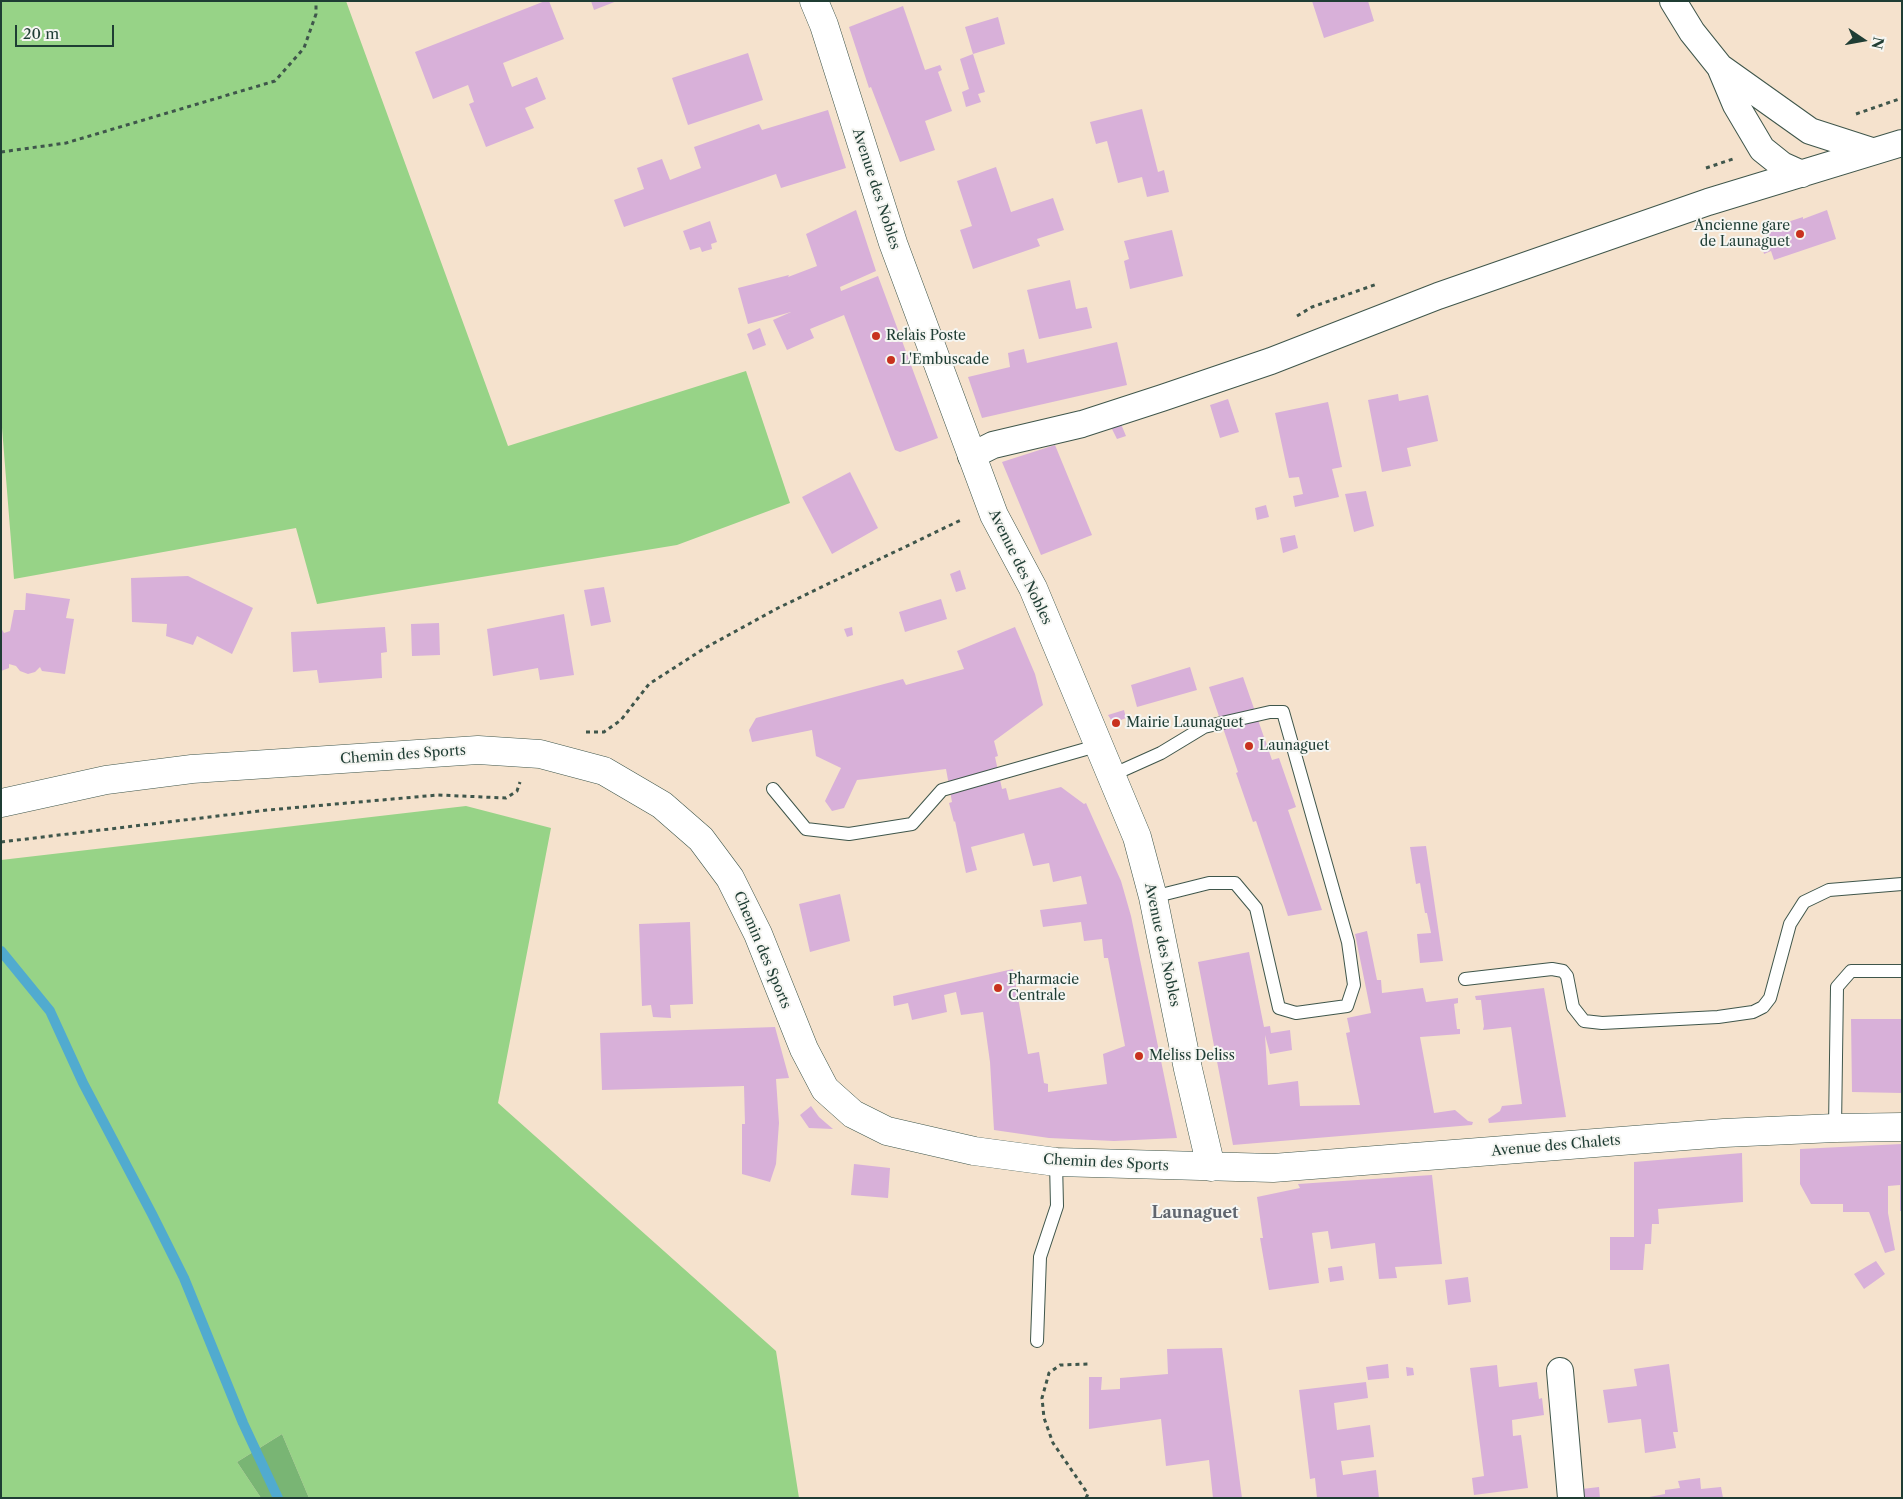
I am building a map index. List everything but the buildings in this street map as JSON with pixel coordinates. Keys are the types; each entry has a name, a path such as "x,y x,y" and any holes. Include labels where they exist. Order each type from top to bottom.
{"street":[{"name":"Avenue des Nobles","path":"814,1 827,34 893,243 990,506 1033,588 1137,837 1153,896 1188,1069 1211,1167"},
{"path":"1673,1 1692,32 1720,67 1736,105 1762,149 1782,165 1802,174"},
{"path":"1720,67 1810,131 1872,151"},
{"path":"971,456 993,445 1082,424 1262,364 1438,296 1699,206 1902,143"},
{"name":"Chemin des Sports","path":"1,803 106,780 192,769 478,750 540,754 604,771 662,805 701,839 730,878 758,934 804,1048 825,1089 853,1114 888,1131 974,1151 1056,1162 1211,1167"},
{"name":"Avenue des Chalets","path":"1211,1167 1273,1168 1724,1133 1902,1127"},
{"path":"1560,1371 1571,1498"}],"lane":[{"path":"1112,775 1161,754 1204,727 1270,712 1283,712 1348,942 1354,985 1347,1006 1296,1014 1280,1008 1256,908 1235,883 1209,883 1153,896"},
{"path":"773,789 806,829 849,834 912,824 942,790 1100,746"},
{"path":"1465,979 1552,969 1563,971 1567,976 1573,1007 1584,1021 1602,1022 1718,1017 1752,1012 1763,1007 1770,998 1790,924 1804,902 1829,890 1902,884"},
{"path":"1835,1128 1837,987 1851,971 1902,971"},
{"path":"1037,1341 1040,1257 1057,1206 1056,1162"}],"path":[{"path":"1,152 66,142 275,81 304,48 316,14 316,1"},
{"path":"578,730 604,732 621,720 649,684 705,648 778,608 990,506"},
{"path":"1,842 268,810 438,795 506,798 517,791 521,780"},
{"path":"1086,1498 1088,1494 1053,1443 1044,1418 1042,1398 1049,1373 1060,1365 1088,1364"}],"green space":[{"path":"1,1 346,1 508,446 746,371 790,503 677,545 317,604 296,528 14,579 1,415"},
{"path":"466,806 551,828 498,1103 776,1351 799,1498 309,1498 282,1434 237,1462 261,1498 1,1498 1,860"},
{"path":"282,1434 309,1498 261,1498 237,1462"}],"waterway":[{"path":"1,951 50,1011 83,1083 184,1278 243,1423 278,1498"}],"place":[{"name":"Ancienne gare de Launaguet","path":"1800,234"},
{"name":"Relais Poste","path":"876,336"},
{"name":"L'Embuscade","path":"891,360"},
{"name":"Mairie Launaguet","path":"1116,723"},
{"name":"Launaguet","path":"1249,746"},
{"name":"Pharmacie Centrale","path":"998,988"},
{"name":"Meliss Deliss","path":"1139,1056"}],"district":[{"name":"Launaguet","path":"1195,1213"}]}
